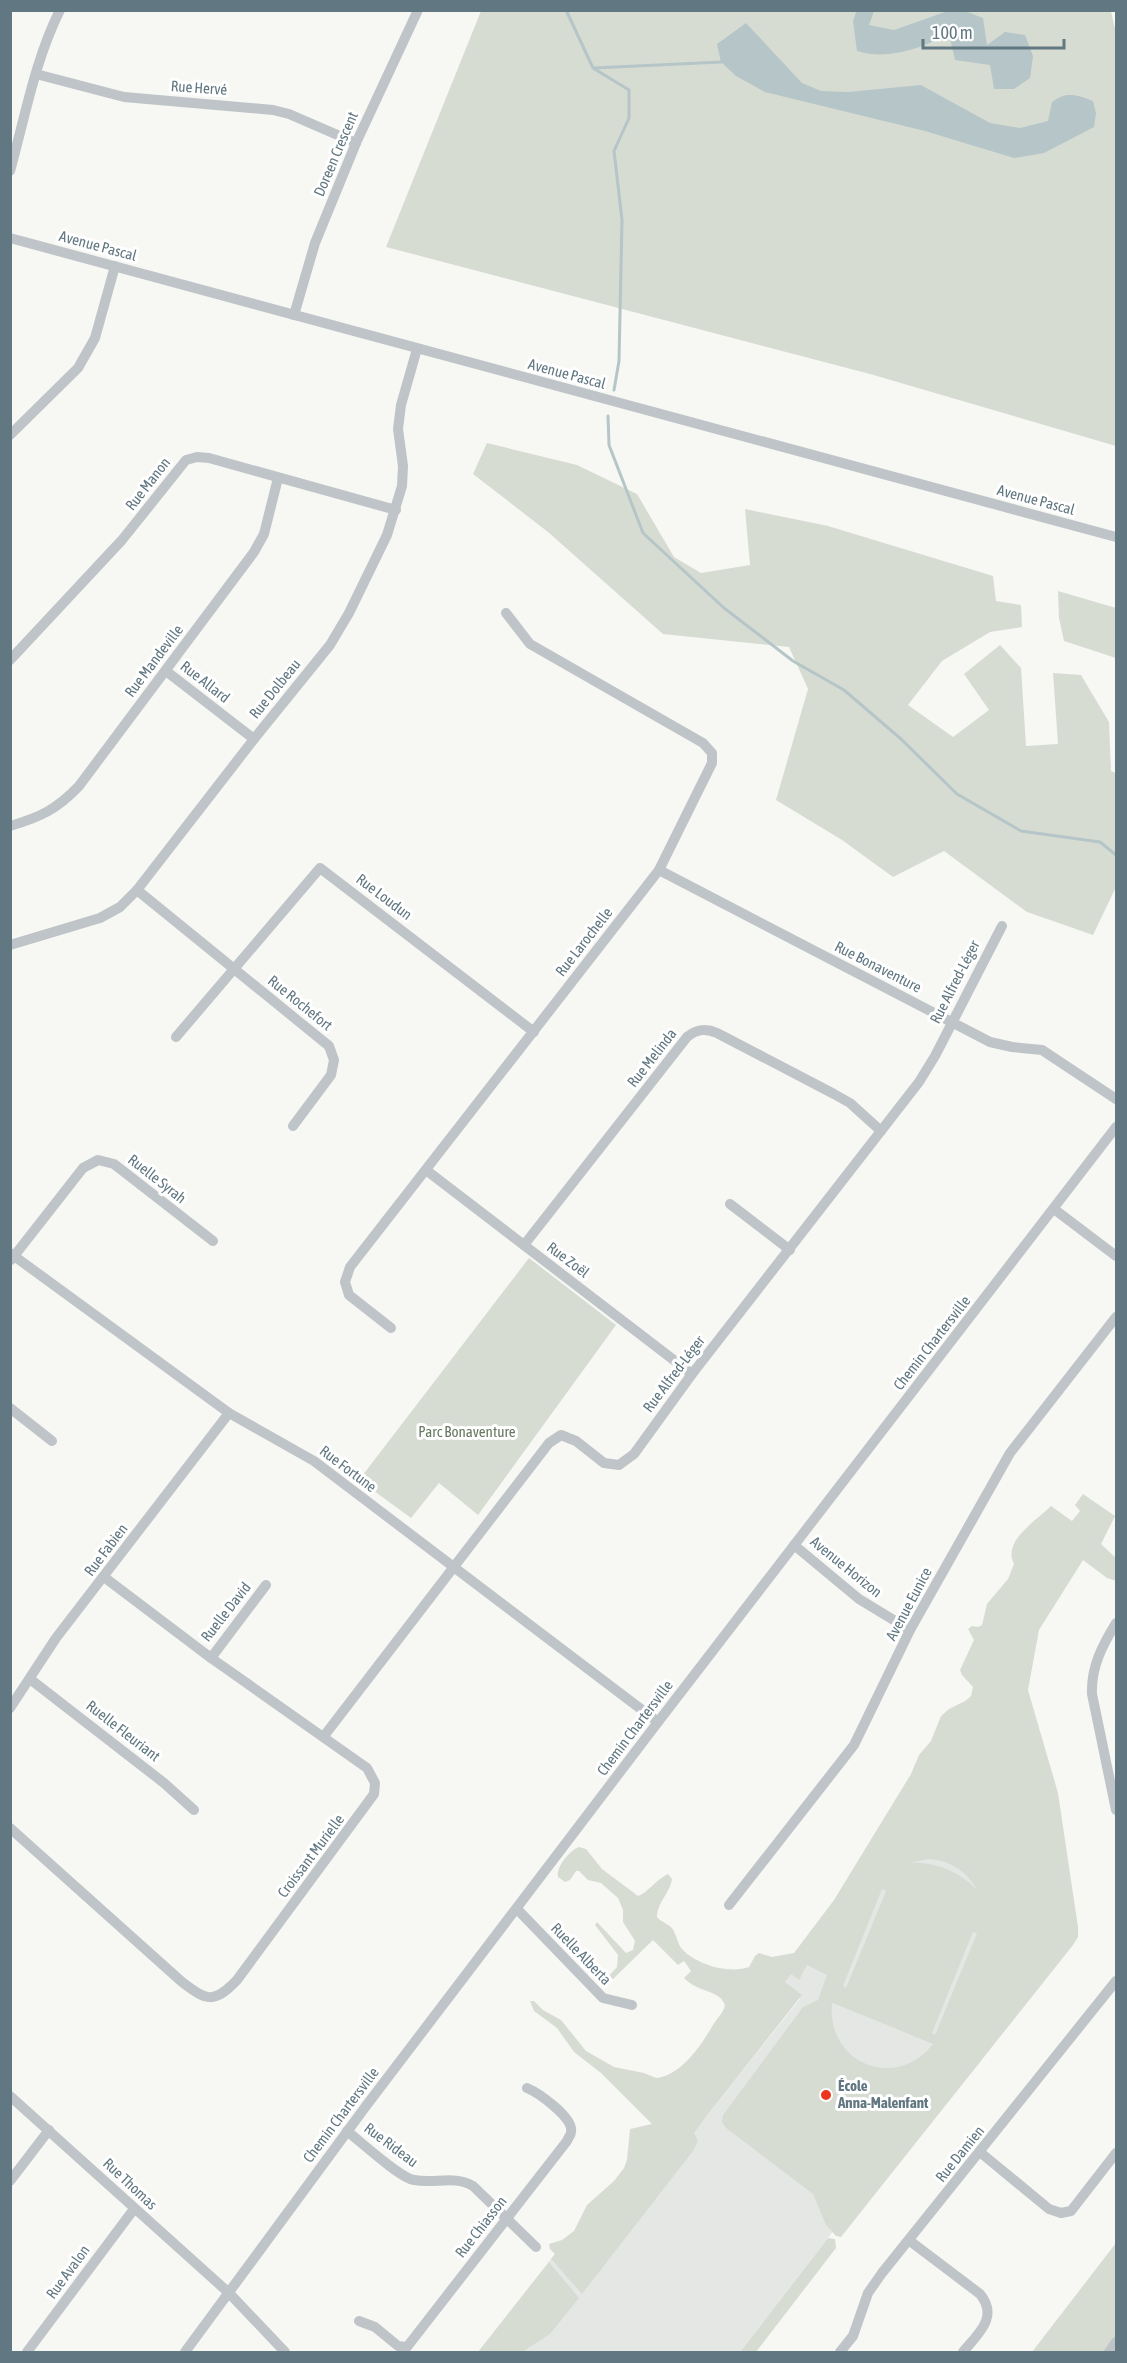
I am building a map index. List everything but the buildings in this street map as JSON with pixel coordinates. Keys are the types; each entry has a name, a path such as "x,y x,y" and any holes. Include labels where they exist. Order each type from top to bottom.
{"street":[{"path":"10,171 36,74 50,31 60,10"},
{"name":"Doreen Crescent","path":"294,315 315,243 356,143 418,10"},
{"name":"Rue Hervé","path":"36,74 124,97 273,110 289,114 356,143"},
{"name":"Avenue Pascal","path":"10,238 1116,537"},
{"path":"10,435 78,368 95,338 114,266"},
{"name":"Rue Dolbeau","path":"10,945 100,918 120,908 137,890 330,645 387,535 396,510 402,486 403,466 398,429 401,405 417,349"},
{"name":"Rue Manon","path":"10,660 141,517 186,460 197,457 208,458 396,510"},
{"name":"Rue Mandeville","path":"10,826 38,818 67,798 79,786 259,543 270,516 278,478"},
{"name":"Rue Larochelle","path":"391,1328 349,1295 345,1282 350,1267 659,870 711,767 712,753 703,743 531,644 506,613"},
{"name":"Rue Allard","path":"166,671 254,740"},
{"name":"Rue Loudun","path":"235,969 320,868 534,1032"},
{"name":"Rue Bonaventure","path":"659,870 990,1042 1042,1050 1116,1099"},
{"name":"Rue Rochefort","path":"137,890 324,1041 333,1053 331,1075 293,1126"},
{"name":"Rue Alfred-Léger","path":"324,1736 549,1443 561,1435 576,1441 604,1463 619,1465 634,1454 692,1374 926,1071 1002,926"},
{"path":"176,1037 235,969"},
{"name":"Rue Melinda","path":"524,1245 687,1037 698,1030 705,1029 717,1033 834,1094 850,1103 881,1131"},
{"name":"Chemin Chartersville","path":"185,2352 347,2131 658,1722 1116,1127"},
{"name":"Ruelle Syrah","path":"12,1256 83,1168 98,1160 114,1164 213,1240"},
{"name":"Rue Zoël","path":"426,1170 692,1374"},
{"path":"730,1204 790,1250"},
{"path":"1054,1209 1116,1256"},
{"name":"Rue Fortune","path":"12,1256 229,1413 314,1461 658,1722"},
{"name":"Avenue Eunice","path":"729,1905 854,1745 910,1630 1010,1452 1116,1317"},
{"path":"10,1408 52,1440"},
{"name":"Rue Fabien","path":"10,1708 56,1638 229,1413"},
{"name":"Avenue Horizon","path":"794,1545 859,1599 910,1630"},
{"name":"Croissant Murielle","path":"10,1828 182,1982 199,1995 212,1999 224,1994 237,1980 374,1794 375,1783 367,1768 211,1658 104,1577"},
{"name":"Ruelle David","path":"211,1658 266,1586"},
{"path":"1116,1623 1095,1662 1091,1677 1092,1694 1116,1810"},
{"name":"Ruelle Fleuriant","path":"30,1679 164,1783 194,1810"},
{"name":"Ruelle Alberta","path":"517,1909 603,1998 632,2005"},
{"name":"Rue Damien","path":"840,2352 853,2336 868,2293 1116,1982"},
{"name":"Rue Chiasson","path":"359,2321 375,2327 398,2346 407,2347 571,2132 570,2122 541,2094 527,2088"},
{"name":"Rue Thomas","path":"10,2096 229,2294 285,2352"},
{"path":"10,2181 49,2130"},
{"name":"Rue Rideau","path":"347,2131 413,2180 464,2181 476,2189 536,2247"},
{"path":"981,2153 1049,2209 1061,2213 1071,2211 1116,2153"},
{"name":"Rue Avalon","path":"27,2352 134,2209"},
{"path":"910,2241 980,2294 987,2303 989,2314 985,2324 963,2352"},
{"path":"1109,2352 1116,2342"}],"shaded area":[{"path":"857,10 874,11 869,25 894,30 948,11 965,11 983,18 987,45 1005,32 1025,35 1033,56 1030,78 1014,89 994,89 990,65 955,60 949,34 904,52 881,55 857,51 853,21"},
{"path":"746,23 802,83 821,91 848,92 921,85 990,123 1020,128 1048,121 1052,102 1062,96 1072,95 1093,101 1096,113 1094,127 1044,153 1014,158 925,131 765,92 736,76 721,62 717,44"},
{"name":"École Anna-Malenfant","path":"876,1849 965,1854 998,1930 834,2230 740,2352 478,2352 555,2254 705,2118 800,1999 785,1982"}],"green space":[{"path":"481,11 1111,11 1116,33 1116,446 870,374 386,247"},
{"path":"487,443 577,465 637,494 674,557 701,573 750,565 745,509 828,526 993,576 996,601 1021,605 1022,627 990,632 942,661 908,705 953,737 989,710 964,674 1000,645 1021,668 1026,746 1058,744 1053,673 1081,675 1109,722 1111,771 1116,773 1116,887 1093,935 1027,912 944,851 893,877 842,840 776,800 808,689 789,647 663,634 548,532 473,474"},
{"path":"1058,591 1116,608 1116,658 1064,641 1059,618"},
{"name":"Parc Bonaventure","path":"529,1258 616,1325 478,1515 439,1483 411,1518 359,1480"},
{"path":"1083,1494 1115,1516 1101,1544 1116,1558 1116,1581 1107,1578 1083,1560 1039,1630 1028,1690 1058,1793 1078,1937 841,2237 836,2236 826,2225 813,2194 726,2128 722,2122 723,2115 803,2007 818,2000 827,1975 807,1965 799,1980 791,1974 785,1982 802,1995 705,2118 694,2133 698,2141 693,2151 582,2294 551,2259 555,2254 549,2244 562,2240 574,2231 587,2205 614,2181 624,2168 630,2129 652,2124 601,2073 574,2052 557,2028 534,2011 530,2001 534,2001 543,2010 561,2020 586,2051 614,2067 656,2078 674,2072 690,2058 725,2005 718,1996 695,1986 684,1978 691,1971 684,1961 678,1965 653,1940 613,1979 608,1977 617,1967 618,1955 595,1925 597,1922 626,1953 633,1950 635,1941 623,1922 623,1910 618,1898 601,1883 588,1880 579,1871 576,1871 570,1880 565,1882 558,1877 561,1864 575,1849 579,1847 586,1849 602,1869 638,1896 668,1874 672,1879 671,1884 659,1907 657,1917 672,1928 679,1944 688,1955 705,1964 723,1969 741,1969 749,1967 759,1953 772,1957 794,1953 834,1900 911,1774 919,1755 931,1741 941,1716 971,1696 973,1687 960,1670 974,1640 968,1629 982,1625 987,1604 1008,1579 1014,1564 1012,1556 1016,1539 1051,1506 1072,1521 1080,1511 1075,1505","holes":["928,1859 950,1864 963,1872 977,1890 963,1877 946,1869 927,1864 909,1863","882,1889 886,1891 846,1988 843,1986","973,1932 977,1933 935,2035 932,2033","832,2003 933,2044 918,2058 901,2066 883,2068 866,2064 852,2055 840,2041 833,2024"]},
{"path":"828,2238 835,2239 836,2248 756,2352 740,2352"},
{"path":"1116,2243 1116,2352 1032,2352"},
{"path":"549,2262 579,2298 550,2334 522,2352 478,2352"}],"waterway":[{"path":"566,10 593,68 629,90 629,118 614,151 622,220 619,361 614,390"},
{"path":"594,68 721,62"},
{"path":"608,416 609,445 643,533 724,608 793,661 844,690 901,739 957,794 1021,831 1100,842 1116,855"}],"place":[{"name":"École Anna-Malenfant","path":"826,2095"}]}
